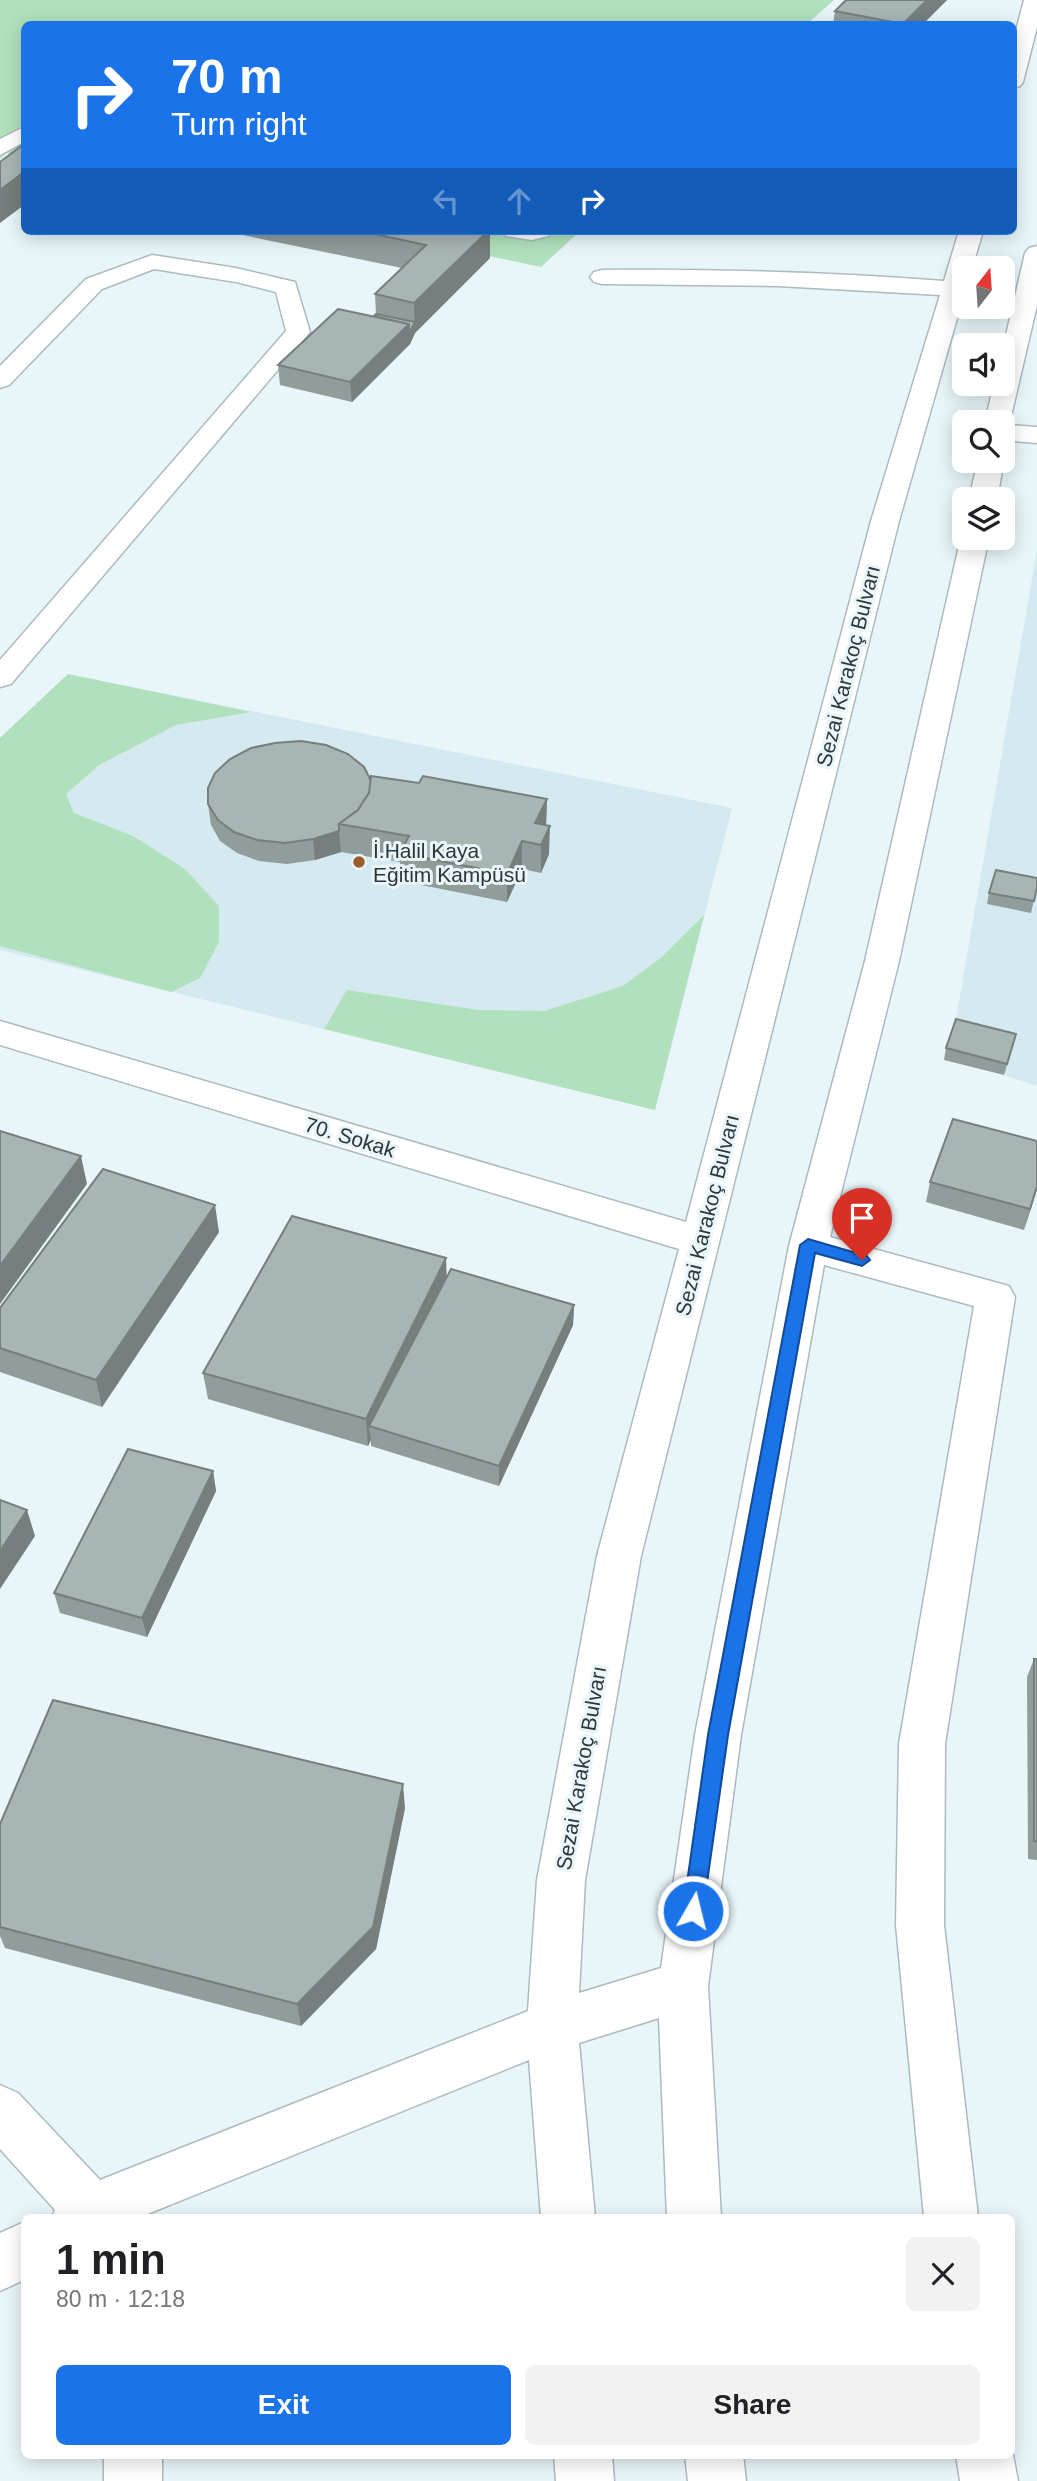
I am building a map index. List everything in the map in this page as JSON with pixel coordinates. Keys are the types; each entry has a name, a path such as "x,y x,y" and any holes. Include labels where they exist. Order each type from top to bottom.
{"street":[{"path":"1017,66 1034,0"},
{"name":"Sezai Karakoç Bulvarı","path":"964,256 970,235"},
{"path":"1001,410 1037,253"},
{"path":"0,380 94,284 152,262 236,275 287,287 298,332 0,678"},
{"path":"602,277 698,275 866,282 952,289"},
{"name":"Sezai Karakoç Bulvarı","path":"568,2214 552,2026 561,1880 619,1556 885,521 952,299"},
{"path":"1015,433 1037,435"},
{"path":"694,2214 683,1986 718,1735 808,1245 882,961 972,550"},
{"name":"70. Sokak","path":"0,1033 701,1241"},
{"path":"808,1245 995,1297 922,1744 920,1925 951,2214"},
{"path":"90,2214 552,2026 683,1986"},
{"path":"0,2111 87,2214"},
{"path":"0,2264 21,2251"},
{"path":"132,2459 133,2481"},
{"path":"583,2459 585,2481"},
{"path":"714,2459 717,2481"},
{"path":"986,2459 989,2481"}],"shaded area":[{"path":"1037,550 1037,1086 1004,1075 954,1031"},
{"name":"İ.Halil Kaya Eğitim Kampüsü","path":"68,674 732,808 655,1110 0,950 0,738"}],"green space":[{"path":"0,0 834,0 810,21 21,21 21,156 7,153 0,159"},
{"path":"390,235 576,235 541,267"},
{"path":"68,674 251,712 176,725 99,765 66,794 74,813 133,836 185,869 219,906 219,942 200,978 171,992 0,946 0,738"},
{"path":"704,915 655,1110 324,1029 347,990 478,1010 544,1011 623,986 662,957"}],"building":[{"path":"846,0 927,0 906,21 887,21 835,11"},
{"path":"21,146 21,174 0,190 0,162"},
{"path":"379,235 484,235 414,303 375,294 426,245"},
{"path":"338,309 409,324 350,382 278,365"},
{"path":"376,314 415,322 409,333 409,324 374,316"},
{"path":"301,741 326,745 348,754 364,767 371,781 369,793 358,810 339,824 339,831 313,839 285,843 257,840 234,832 218,820 208,804 208,788 215,773 230,759 251,748"},
{"path":"371,776 419,783 423,776 547,799 535,823 550,826 541,845 522,841 507,874 400,853 409,836 339,824 358,810 369,793"},
{"path":"996,870 1037,878 1034,901 989,893"},
{"path":"956,1019 1016,1034 1007,1064 946,1048"},
{"path":"953,1119 1037,1141 1037,1186 1030,1209 930,1182"},
{"path":"0,1131 81,1156 0,1266"},
{"path":"103,1169 215,1205 96,1380 0,1348 0,1308"},
{"path":"292,1216 446,1258 366,1419 203,1373"},
{"path":"451,1269 574,1305 499,1466 369,1426"},
{"path":"128,1449 213,1471 142,1618 54,1593"},
{"path":"0,1500 27,1510 0,1551"},
{"path":"1034,1659 1037,1659 1037,1842 1034,1841"},
{"path":"53,1700 403,1784 373,1927 297,2004 0,1927 0,1824"}],"place":[{"name":"İ.Halil Kaya Eğitim Kampüsü","path":"359,862"}],"route":[{"path":"693,1911 718,1735 808,1245 862,1260"}]}
